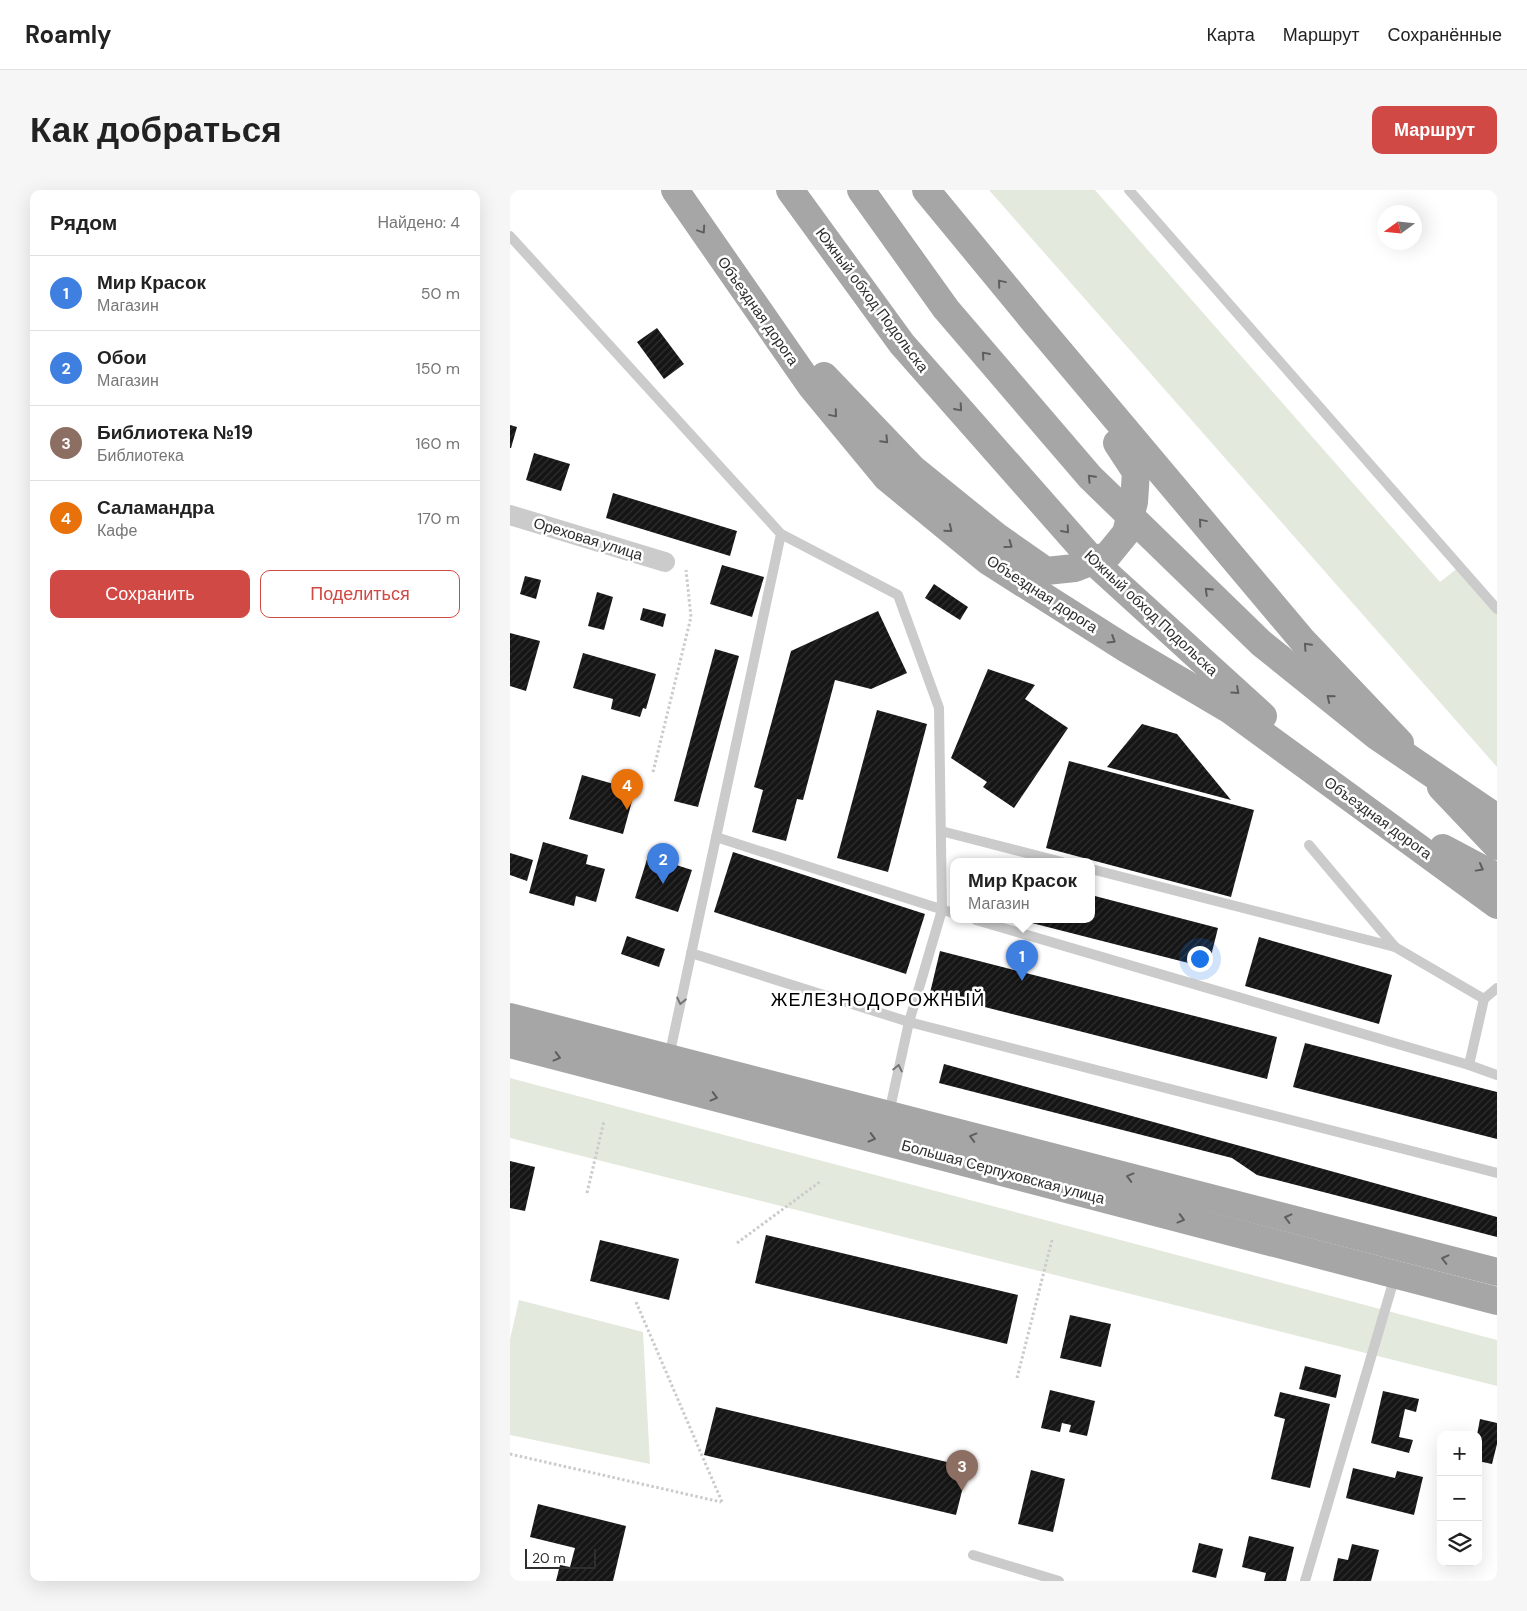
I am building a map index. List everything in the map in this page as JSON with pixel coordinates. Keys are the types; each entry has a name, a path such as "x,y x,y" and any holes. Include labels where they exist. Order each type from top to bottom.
{"main road":[{"name":"Объездная дорога","path":"675,190 743,291 811,386 887,478 988,561 1125,648 1230,710 1497,905"},
{"name":"Южный обход Подольска","path":"790,190 902,344 1096,564 1265,717 1436,844 1497,877"},
{"path":"861,190 946,309 1090,477 1261,643 1378,737 1497,818"},
{"path":"926,190 1032,320 1303,642 1497,846"},
{"path":"743,291 913,469 996,536 1046,571 1075,568 1108,554 1126,533 1134,502 1136,472 1032,320"},
{"name":"Большая Серпуховская улица","path":"510,1016 1495,1271"},
{"name":"Большая Серпуховская улица","path":"510,1044 1497,1301"}],"street":[{"name":"Ореховая улица","path":"510,515 665,562"}],"lane":[{"path":"1130,190 1497,609"},
{"path":"510,236 781,534 898,595 939,708 942,910 909,1022 888,1114"},
{"path":"669,1057 781,534"},
{"path":"941,831 1046,858"},
{"path":"716,837 950,912"},
{"path":"1309,845 1395,947"},
{"path":"1095,871 1395,947 1484,998"},
{"path":"986,923 1470,1065 1497,1076"},
{"path":"691,953 909,1022 1497,1173"},
{"path":"1470,1065 1484,998 1497,988"},
{"path":"1305,1581 1395,1275"},
{"path":"973,1555 1059,1581"}],"path":[{"path":"653,772 691,617 686,568 665,562"},
{"path":"587,1193 604,1121"},
{"path":"737,1243 821,1181"},
{"path":"1017,1378 1052,1240"},
{"path":"510,1454 722,1502 636,1302"}],"shaded area":[{"path":"989,190 1095,190 1440,582 1459,567 1497,614 1497,767"},
{"path":"510,1078 1497,1340 1497,1386 510,1138"},
{"path":"519,1300 643,1332 650,1464 510,1435 510,1339"}],"building":[{"path":"657,328 684,364 664,379 637,342"},
{"path":"510,425 517,427 511,448 510,448"},
{"path":"534,453 570,464 561,491 526,480"},
{"path":"613,493 737,531 730,556 606,518"},
{"path":"722,565 764,577 752,617 710,604"},
{"path":"525,576 541,580 536,599 520,594"},
{"path":"934,584 968,607 960,620 925,598"},
{"path":"597,592 613,597 604,630 588,626"},
{"path":"643,608 666,614 663,627 640,620"},
{"path":"878,611 907,673 871,689 835,680 803,800 797,799 786,841 752,832 763,790 754,787 791,651"},
{"path":"510,633 540,641 526,691 510,686"},
{"path":"715,649 739,656 698,807 674,801"},
{"path":"583,653 656,674 646,709 643,708 640,717 611,709 613,699 573,688"},
{"path":"988,669 1035,685 1025,699 1068,728 1014,808 983,787 987,782 951,758"},
{"path":"877,710 927,724 888,872 837,858"},
{"path":"1142,724 1177,734 1231,800 1107,767"},
{"path":"1069,761 1254,810 1231,897 1095,861 1095,858 1084,858 1046,848"},
{"path":"582,775 635,790 623,834 569,819"},
{"path":"543,842 588,855 586,864 605,869 596,902 576,896 574,906 529,893"},
{"path":"733,852 925,914 906,974 714,912"},
{"path":"510,853 533,860 527,881 510,875"},
{"path":"648,856 692,870 678,912 635,898"},
{"path":"1095,896 1218,928 1208,968 1032,923 1095,923"},
{"path":"627,936 665,949 659,967 621,954"},
{"path":"1259,937 1392,975 1379,1024 1245,986"},
{"path":"940,951 1277,1037 1267,1079 930,993"},
{"path":"1305,1043 1497,1092 1497,1139 1293,1087"},
{"path":"944,1064 1497,1217 1497,1237 1257,1175 1232,1158 939,1083"},
{"path":"510,1161 535,1167 525,1211 510,1208"},
{"path":"766,1235 1018,1295 1007,1344 755,1283"},
{"path":"600,1240 679,1259 669,1300 590,1281"},
{"path":"1070,1315 1111,1324 1101,1367 1060,1358"},
{"path":"1305,1366 1341,1375 1336,1398 1299,1389"},
{"path":"1050,1390 1095,1401 1087,1436 1069,1432 1071,1425 1062,1423 1060,1432 1041,1428"},
{"path":"1383,1391 1419,1399 1416,1412 1405,1409 1399,1437 1413,1440 1409,1453 1371,1443"},
{"path":"1280,1392 1330,1404 1310,1488 1271,1479 1285,1419 1274,1416"},
{"path":"716,1407 968,1467 956,1515 704,1455"},
{"path":"1480,1419 1497,1423 1497,1444 1492,1464 1482,1462 1482,1431 1478,1431"},
{"path":"1353,1468 1395,1478 1397,1471 1423,1477 1414,1515 1346,1498"},
{"path":"1031,1470 1065,1479 1053,1532 1018,1524"},
{"path":"538,1504 626,1526 613,1581 556,1581 560,1565 570,1567 575,1548 530,1537"},
{"path":"1249,1536 1294,1547 1286,1581 1264,1581 1266,1573 1242,1567"},
{"path":"1199,1543 1223,1549 1216,1578 1192,1572"},
{"path":"1352,1544 1379,1550 1371,1581 1333,1581 1338,1558 1348,1560"}],"place":[{"name":"Саламандра","path":"627,810"},
{"name":"Обои","path":"663,884"},
{"name":"Мир Красок","path":"1022,981"},
{"name":"Библиотека №19","path":"962,1491"}],"district":[{"name":"ЖЕЛЕЗНОДОРОЖНЫЙ","path":"878,1000"}]}
